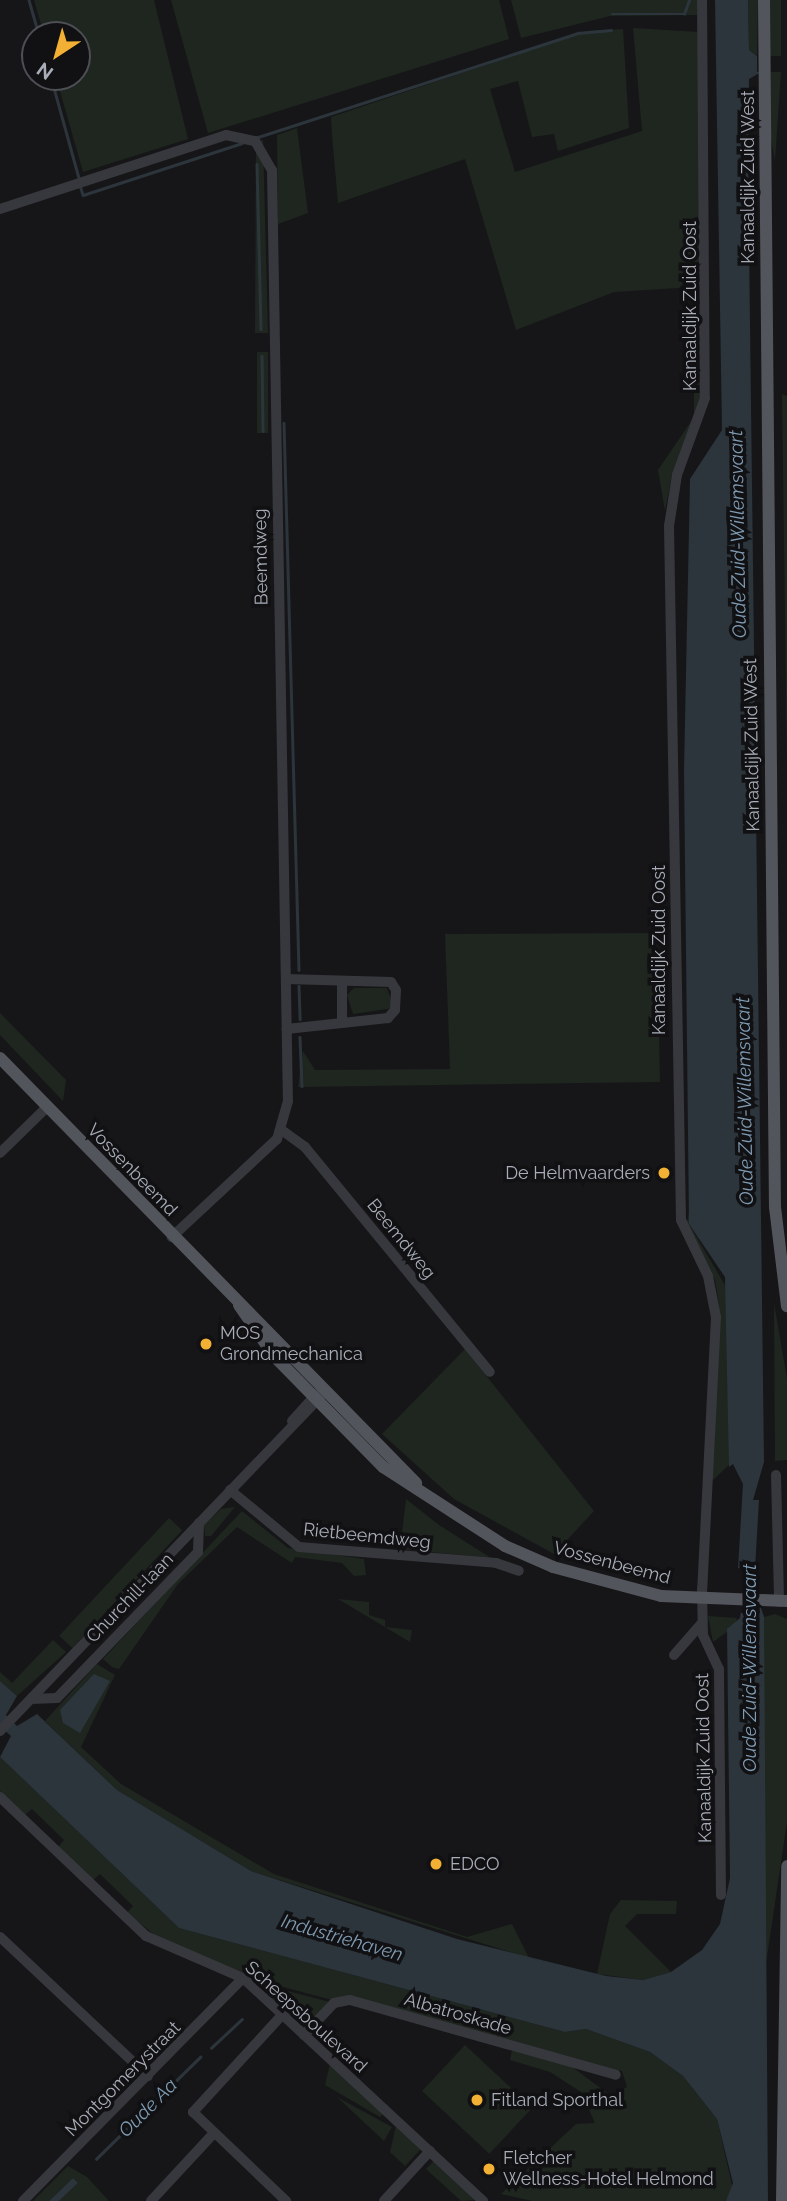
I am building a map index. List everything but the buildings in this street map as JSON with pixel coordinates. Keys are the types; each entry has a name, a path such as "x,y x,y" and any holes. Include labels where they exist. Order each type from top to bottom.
{"main road":[{"name":"Kanaaldijk Zuid West","path":"764,0 775,1207 787,1306"},
{"name":"Vossenbeemd","path":"0,1058 239,1305 317,1396 383,1467 441,1508 553,1567 637,1591 702,1601 783,1601"},
{"path":"782,2201 780,2002 787,1866"},
{"path":"780,2002 787,2031"}],"street":[{"name":"Kanaaldijk Zuid Oost","path":"702,0 705,397 677,475 669,526 681,1220 708,1276 716,1317 702,1623 719,1669 721,1895"},
{"name":"Beemdweg","path":"0,209 226,135 255,141 272,170 287,1029 283,1131 305,1147 490,1372"},
{"path":"286,979 342,983 391,982 396,990 396,1010 388,1018 342,1020 287,1029"},
{"path":"342,983 342,1020"},
{"path":"0,1153 47,1107"},
{"path":"172,1237 283,1131"},
{"name":"Churchill-laan","path":"1,1730 317,1396"},
{"path":"776,1475 783,1601"},
{"name":"Rietbeemdweg","path":"230,1490 299,1547 496,1563 519,1571"},
{"name":"Churchill-laan","path":"31,1699 57,1698 198,1552 199,1523"},
{"path":"674,1655 702,1623"},
{"name":"Churchill-laan","path":"83,1645 95,1658"},
{"name":"Scheepsboulevard","path":"0,1797 146,1936 243,1978 483,2201"},
{"path":"0,1937 148,2076"},
{"name":"Montgomerystraat","path":"23,2201 243,1978"},
{"name":"Albatroskade","path":"304,2035 334,2003 350,2000 616,2075"},
{"path":"282,2015 193,2112 286,2201"},
{"path":"151,2201 214,2133"},
{"path":"384,2201 430,2151"}],"shaded area":[{"path":"34,0 154,0 188,139 83,172 60,91 91,91 91,21 40,21"},
{"path":"171,0 499,0 509,39 208,133"},
{"path":"511,0 697,0 697,15 610,16 521,38"},
{"path":"748,0 758,0 757,56 749,50"},
{"path":"770,0 781,0 781,56 770,56"},
{"path":"633,28 698,32 703,388 695,435 672,475 665,511 658,470 694,417 694,287 614,292 516,330 465,159 338,203 332,135 331,117 587,31 623,29 629,128 558,151 554,134 532,137 518,81 490,89 515,172 642,131"},
{"path":"771,72 781,72 775,161 771,139"},
{"path":"297,128 308,213 278,224 277,135"},
{"path":"263,140 268,333 255,333 256,142"},
{"path":"257,352 268,352 268,433 257,433"},
{"path":"782,394 787,396 787,766 783,469"},
{"path":"657,933 660,1082 298,1087 303,1051 315,1070 450,1069 445,934"},
{"path":"354,988 387,988 394,1008 353,1014 347,995"},
{"path":"0,1013 66,1080 63,1101 0,1035"},
{"path":"722,1051 689,1224 726,1287 732,1451 730,1464 712,1481 719,1304 715,1280 686,1227"},
{"path":"774,1303 787,1379 787,1460 775,1461"},
{"path":"465,1349 594,1511 554,1554 454,1499 382,1434"},
{"path":"406,1499 439,1525 491,1558 400,1549"},
{"path":"235,1507 211,1536 205,1536 204,1525 221,1509"},
{"path":"242,1511 288,1548 364,1559 366,1575 354,1576 342,1563 295,1557 292,1563 237,1527 178,1584 119,1669 112,1667 103,1659"},
{"path":"169,1518 182,1530 72,1648 59,1636"},
{"path":"338,1599 369,1602 369,1615 385,1620 385,1627 412,1630 410,1642"},
{"path":"775,1614 787,1619 787,1822 765,1970 762,1641 764,1617"},
{"path":"708,1616 737,1618 735,1626 713,1642"},
{"path":"53,1640 66,1652 17,1696 0,1681 0,1672 12,1683"},
{"path":"97,1664 115,1675 81,1747 121,1784 274,1874 467,1937 512,1924 529,1958 251,1871 117,1790 45,1721"},
{"path":"0,1757 179,1928 565,2032 586,2029 650,2052 683,2076 717,2119 734,2194 726,2201 532,2201 501,2194 576,2124 595,2123 581,2092 550,2072 510,2060 512,2050 571,2066 611,2096 627,2087 622,2071 351,1997 332,2000 276,1985 161,1940 127,1913 133,1906 100,1874 93,1880 58,1847 64,1840 32,1809 25,1815 0,1791"},
{"path":"621,1900 677,1901 676,1914 637,1914 625,1926 671,1972 643,1980 597,1974 610,1914"},
{"path":"256,1984 330,2002 311,2022 300,2023"},
{"name":"Fitland Sporthal","path":"465,2045 532,2108 489,2154 422,2091"},
{"path":"330,2064 383,2114 380,2117 325,2085"},
{"path":"337,2097 392,2127 384,2141"},
{"path":"396,2126 421,2149 405,2166 390,2152"},
{"path":"434,2161 476,2200 461,2201 426,2169"},
{"path":"68,2166 87,2177 109,2201 59,2201 78,2183 73,2178 49,2201 33,2201"}],"water":[{"path":"715,0 748,0 749,50 758,57 787,57 749,79 748,160 764,1462 753,1500 759,1500 754,1586 764,1617 768,2201 726,2201 733,2183 717,2119 683,2076 650,2052 586,2029 565,2032 179,1928 0,1757 11,1736 0,1726 0,1681 17,1696 6,1715 17,1726 37,1714 117,1790 251,1871 457,1939 606,1976 643,1980 671,1972 702,1950 720,1924 730,1878 727,1629 740,1618 744,1587 744,1570 738,1568 743,1484 733,1464 729,1467 725,1277 689,1224 684,771 690,479 722,430"},
{"path":"94,1674 110,1681 80,1733 63,1723 60,1710"},
{"path":"73,2178 78,2183 59,2201 49,2201"}],"pier":[{"path":"757,56 787,56 787,72 757,72"},
{"path":"740,1590 758,1590 760,1613 739,1613"}],"waterway":[{"path":"29,0 35,21"},
{"path":"612,14 684,14 689,0"},
{"path":"255,138 578,33 611,30"},
{"path":"55,91 79,178"},
{"path":"80,185 83,195 242,143"},
{"path":"257,164 261,329"},
{"path":"262,356 263,431"},
{"path":"284,423 299,970"},
{"path":"299,986 300,1019"},
{"path":"300,1037 302,1086"},
{"name":"Oude Aa","path":"211,2048 242,2019"},
{"name":"Oude Aa","path":"96,2159 200,2057"}],"place":[{"name":"De Helmvaarders","path":"664,1173"},
{"name":"MOS Grondmechanica","path":"206,1344"},
{"name":"EDCO","path":"436,1864"},
{"name":"Fitland Sporthal","path":"477,2100"},
{"name":"Fletcher Wellness-Hotel Helmond","path":"489,2169"}],"water label":[{"name":"Oude Zuid-Willemsvaart","path":"738,534"},
{"name":"Oude Zuid-Willemsvaart","path":"745,1101"},
{"name":"Oude Zuid-Willemsvaart","path":"750,1668"},
{"name":"Industriehaven","path":"342,1938"}]}
